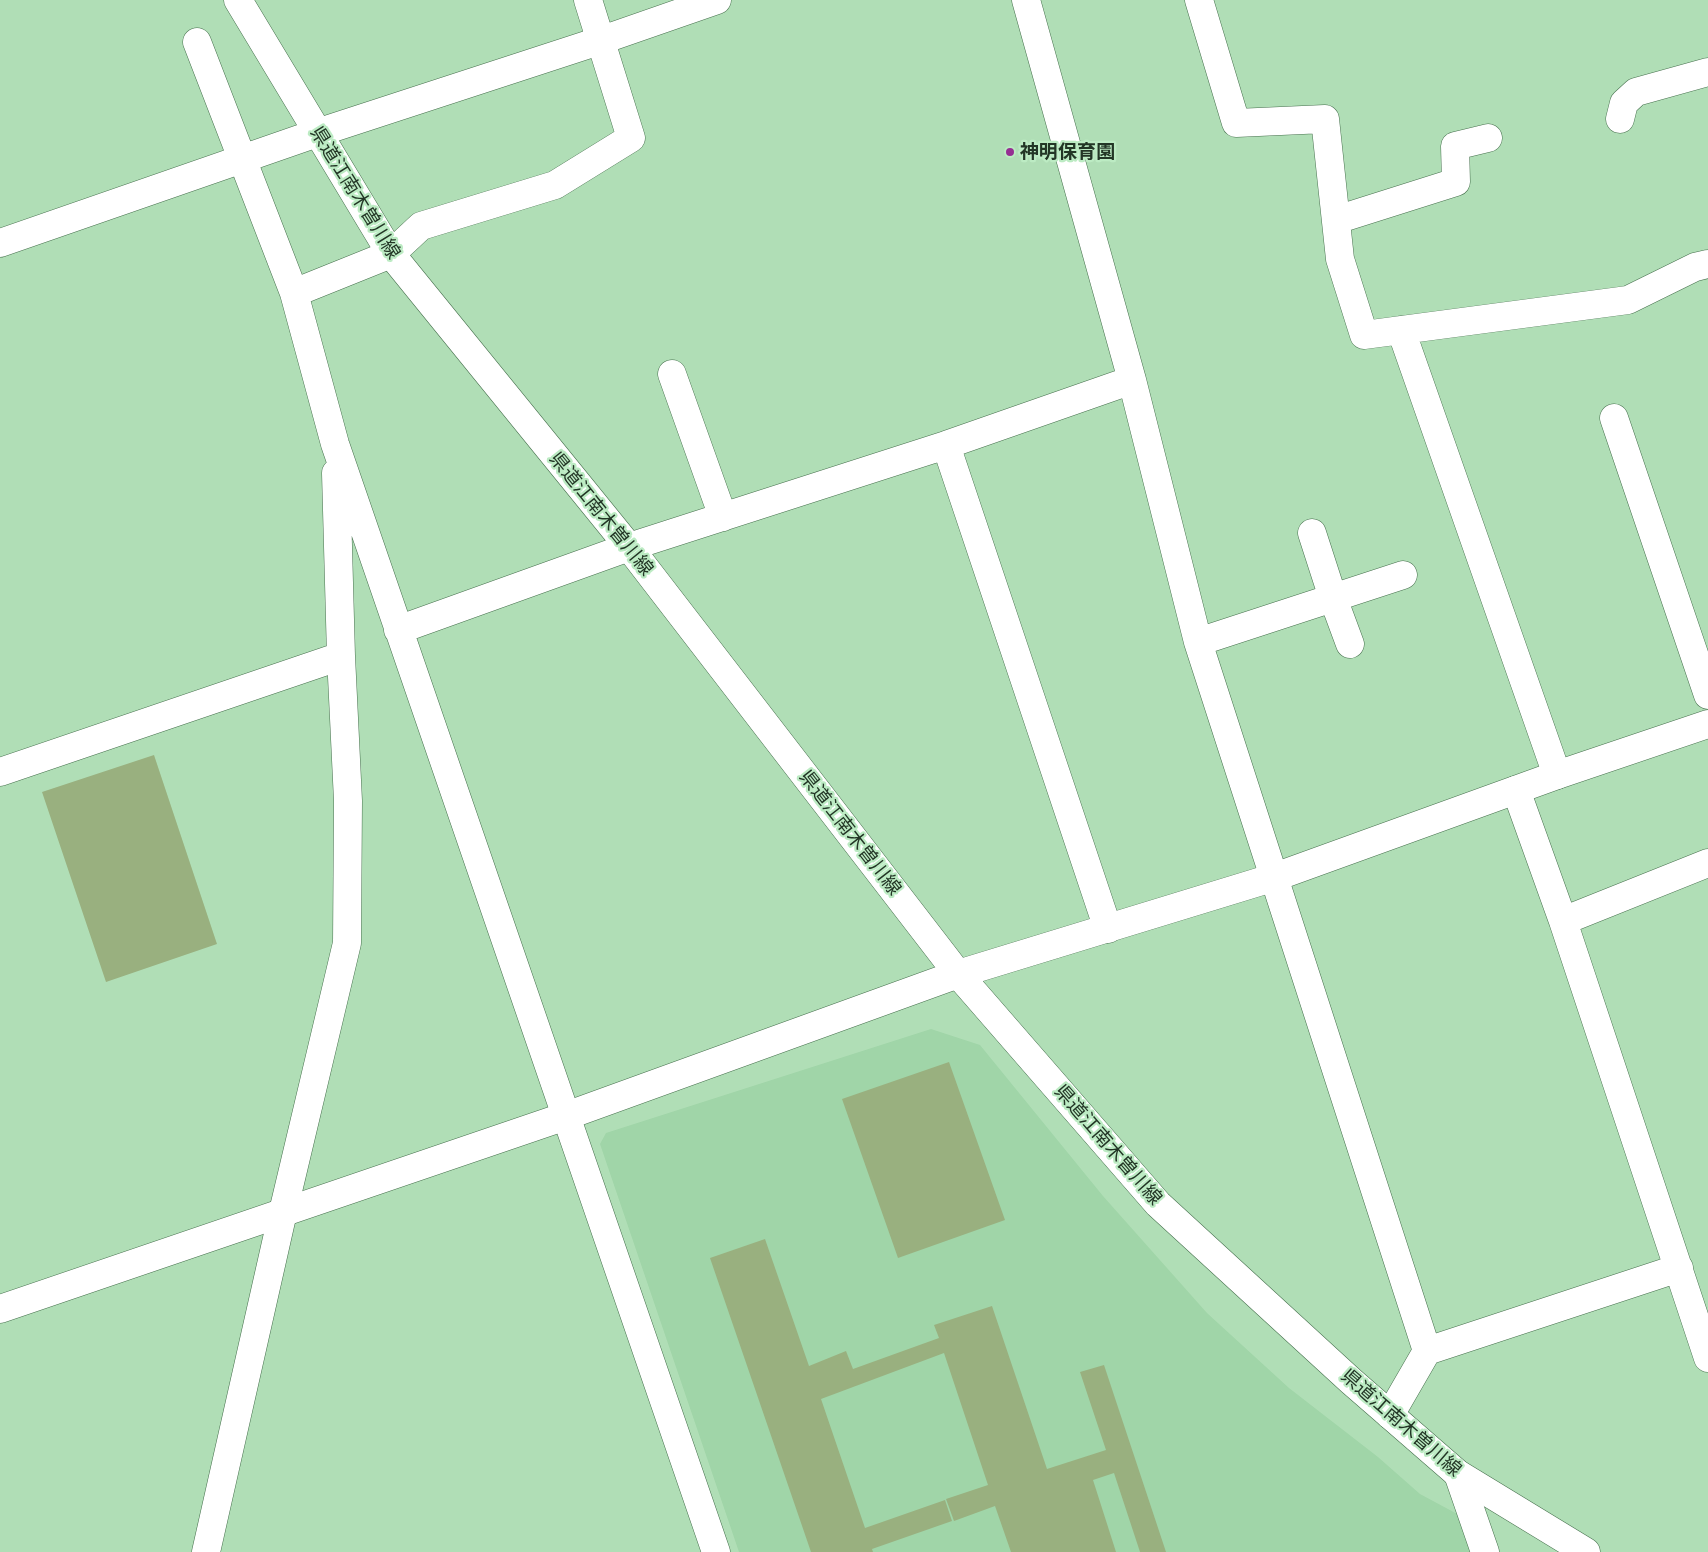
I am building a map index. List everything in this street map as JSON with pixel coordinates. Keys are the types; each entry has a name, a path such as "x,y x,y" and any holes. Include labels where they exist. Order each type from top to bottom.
{"street":[{"path":"294,293 391,254 421,226 555,185 631,138 588,0"},
{"path":"0,244 242,158 602,40 717,0"},
{"path":"1026,0 1132,380 1198,642 1427,1352"},
{"path":"1199,0 1236,123 1325,119 1340,259 1364,335 1628,300 1695,267 1708,264"},
{"name":"県道江南木曽川線","path":"243,1 317,133 391,254 630,547 958,974 1158,1204 1390,1415 1458,1474 1586,1552"},
{"path":"197,42 294,293 335,444 716,1552"},
{"path":"1620,119 1624,103 1636,92 1708,72"},
{"path":"1336,220 1456,182 1455,146 1488,138"},
{"path":"1401,330 1557,775"},
{"path":"672,374 723,517"},
{"path":"398,630 630,547 946,445 1132,380"},
{"path":"1614,418 1708,695"},
{"path":"206,1552 283,1212 347,944 348,801 341,656 335,444"},
{"path":"946,445 1108,929"},
{"path":"1312,533 1350,644"},
{"path":"1198,642 1403,575"},
{"path":"0,772 341,656"},
{"path":"0,1309 566,1116 958,974 1275,878 1557,775 1708,724"},
{"path":"1516,790 1563,921 1708,1358"},
{"path":"1563,921 1708,863"},
{"path":"1390,1415 1427,1352 1679,1268"},
{"path":"1458,1474 1485,1552"}],"shaded area":[{"path":"931,1029 980,1045 1103,1196 1207,1313 1289,1388 1378,1457 1420,1494 1461,1516 1472,1552 739,1552 600,1144 606,1133"}],"building":[{"path":"154,755 217,944 106,982 42,792"},
{"path":"949,1062 1005,1220 898,1258 842,1099"},
{"path":"765,1239 809,1366 846,1351 853,1369 939,1338 934,1325 992,1306 1047,1469 1106,1450 1080,1372 1104,1365 1166,1552 1140,1552 1114,1473 1093,1480 1116,1552 1011,1552 995,1506 954,1521 946,1499 988,1485 944,1353 821,1399 865,1528 945,1500 952,1521 872,1549 873,1552 811,1552 710,1258"}],"place":[{"name":"神明保育園","path":"1010,152"}]}
